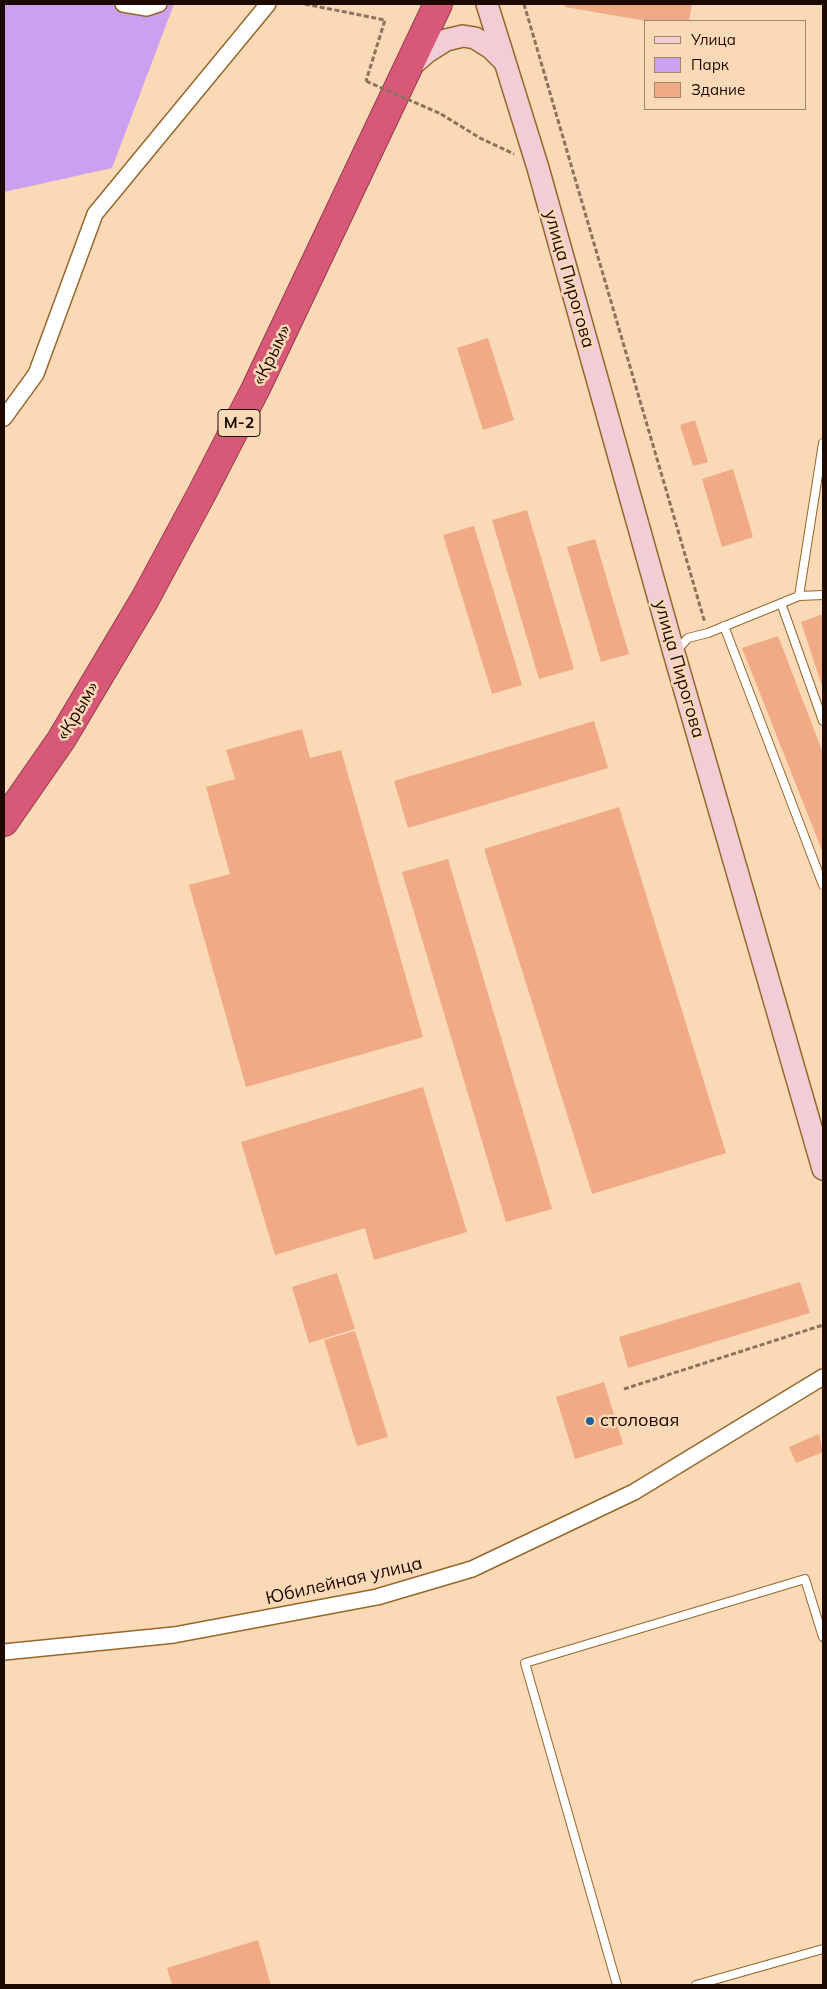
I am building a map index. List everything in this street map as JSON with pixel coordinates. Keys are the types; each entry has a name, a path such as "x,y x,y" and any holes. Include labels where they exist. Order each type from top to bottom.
{"highway":[{"name":"«Крым»","path":"4,822 61,740 145,599 188,520 256,388 438,4"}],"street":[{"path":"123,4 147,8 159,4"},
{"path":"4,418 36,374 95,214 268,4"},
{"path":"409,68 427,4"},
{"name":"улица Пирогова","path":"487,4 538,168 674,653 822,1159"},
{"path":"409,68 427,52 440,44 463,36 475,38 491,48 507,64"},
{"name":"Юбилейная улица","path":"4,1652 174,1635 377,1597 472,1569 634,1492 823,1377"}],"lane":[{"path":"799,596 823,443"},
{"path":"674,653 688,638 708,633 799,596 823,595"},
{"path":"781,604 823,721"},
{"path":"724,626 823,885"},
{"path":"617,1985 524,1663 805,1579 823,1637"},
{"path":"696,1985 823,1949"}],"path":[{"path":"305,4 385,20 366,81 441,114 538,168"},
{"path":"524,4 708,633"},
{"path":"624,1389 823,1325"}],"green space":[{"path":"4,4 174,4 112,168 4,192"}],"building":[{"path":"565,4 692,4 689,20 644,20 565,7"},
{"path":"488,338 514,420 483,430 457,348"},
{"path":"695,420 708,462 693,466 680,425"},
{"path":"733,469 753,537 722,547 702,479"},
{"path":"527,510 574,669 539,679 492,520"},
{"path":"474,526 522,685 492,694 443,535"},
{"path":"595,539 629,654 601,662 567,547"},
{"path":"823,614 823,689 801,622"},
{"path":"778,636 823,753 823,853 742,648"},
{"path":"594,721 608,768 408,828 394,781"},
{"path":"302,729 310,758 341,750 423,1037 246,1087 189,885 230,874 206,787 235,779 226,750"},
{"path":"619,807 726,1153 592,1194 484,849"},
{"path":"448,859 552,1209 506,1222 402,872"},
{"path":"423,1087 467,1232 374,1260 365,1228 275,1255 241,1142"},
{"path":"337,1273 355,1329 309,1343 292,1287"},
{"path":"800,1282 810,1313 628,1368 619,1337"},
{"path":"355,1331 388,1437 357,1446 324,1340"},
{"name":"столовая","path":"604,1382 623,1444 575,1459 556,1397"},
{"path":"819,1434 823,1452 796,1463 789,1447"},
{"path":"258,1940 271,1985 172,1985 167,1968"}],"place":[{"name":"столовая","path":"590,1421"}]}
